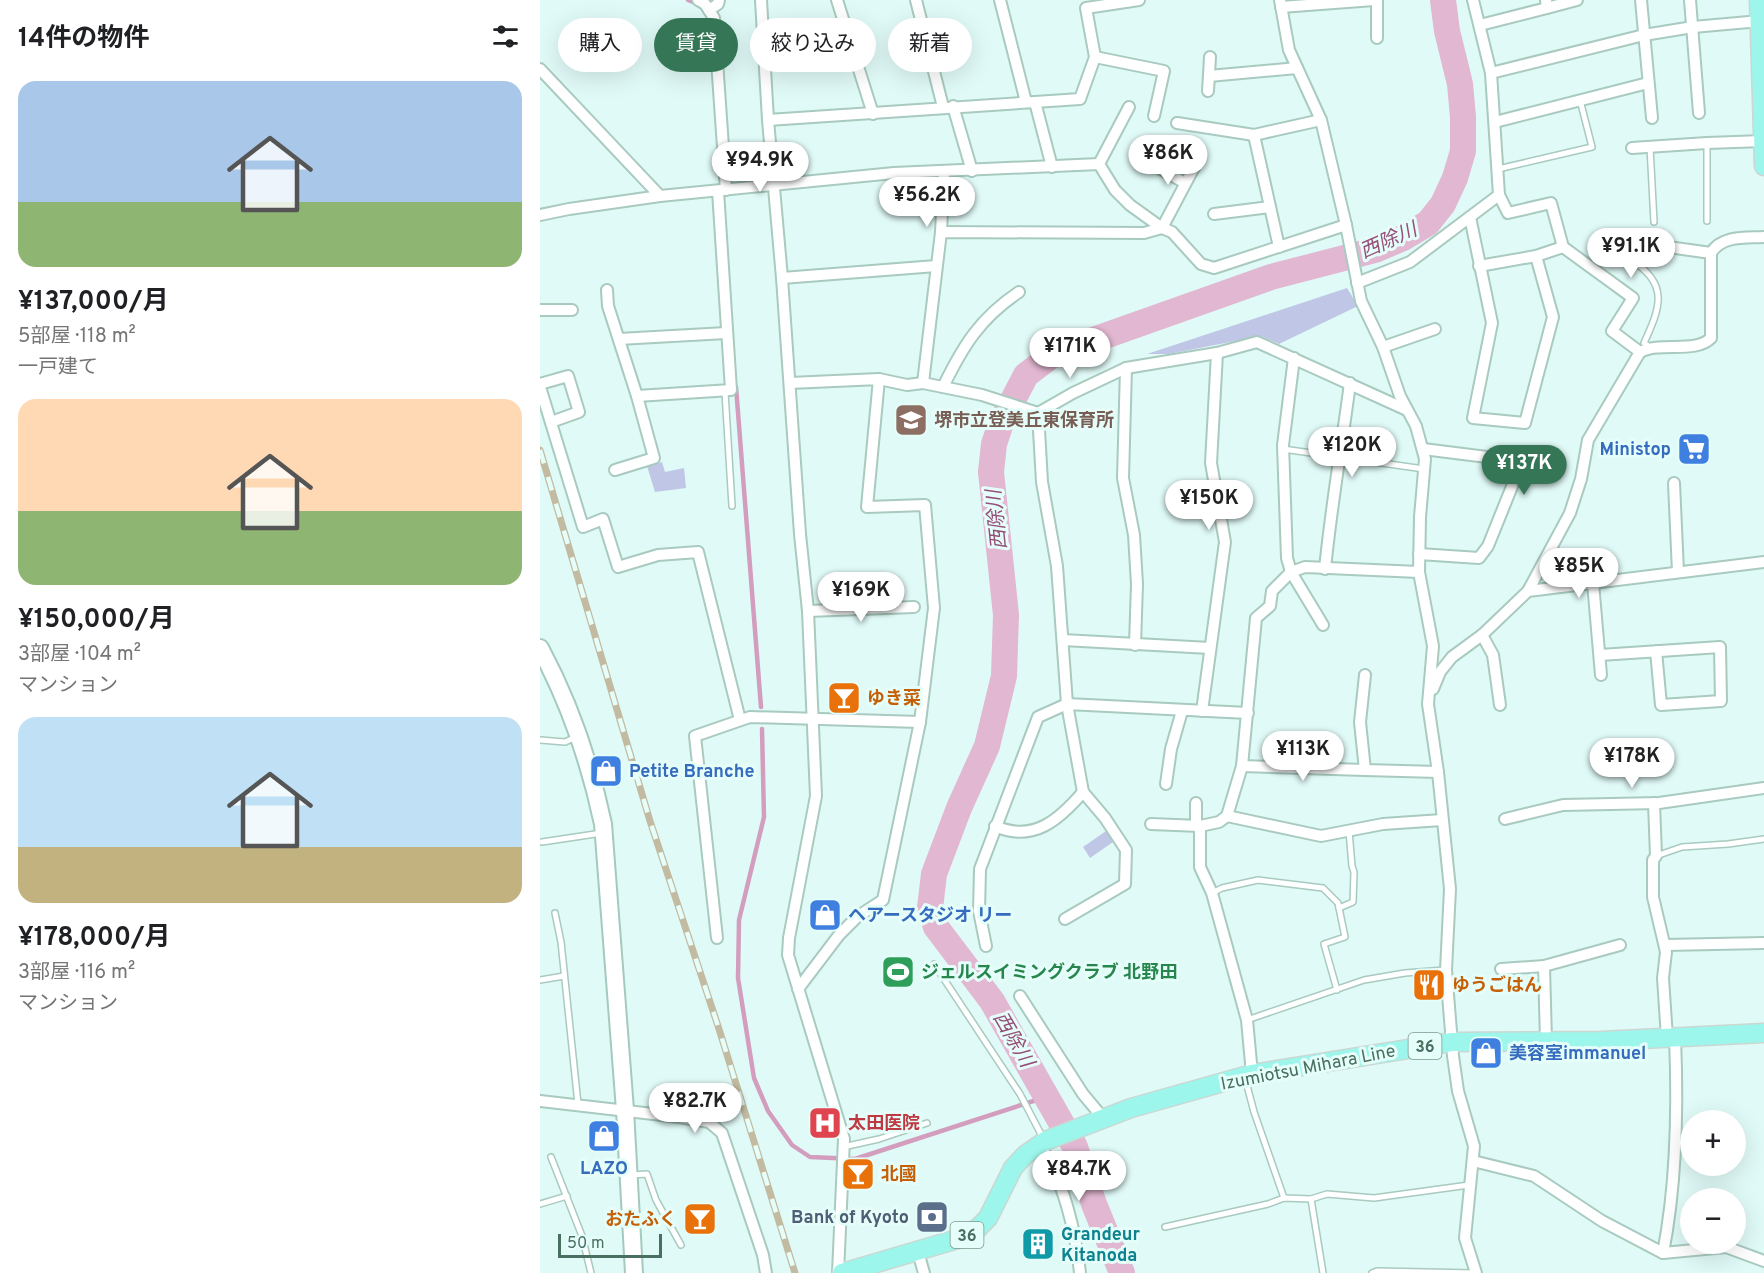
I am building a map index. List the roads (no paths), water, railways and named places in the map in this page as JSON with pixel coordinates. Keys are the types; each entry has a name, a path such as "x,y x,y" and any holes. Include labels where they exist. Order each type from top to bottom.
{"main road":[{"path":"1759,0 1764,166"},
{"name":"Izumiotsu Mihara Line","path":"840,1273 918,1252 961,1238 976,1230 988,1218 1014,1168 1025,1155 1045,1142 1131,1108 1249,1075 1452,1042 1764,1033"}],"street":[{"path":"637,396 731,390 726,333 714,18 705,3 698,0"},
{"path":"709,10 719,0"},
{"path":"761,0 773,186 808,611 816,796 789,938 788,955 844,1139 840,1273"},
{"path":"837,0 873,114"},
{"path":"916,0 924,35 972,171"},
{"path":"1000,0 1052,167"},
{"path":"768,120 1080,99 1095,57 1085,4 1139,0"},
{"path":"1377,38 1376,0 1281,4 1289,50 1322,120 1361,301 1383,347 1400,396 1416,426 1425,459 1419,572 1433,646 1428,704 1438,772 1450,889 1446,970 1452,1042 1458,1091 1474,1146 1465,1238 1476,1273"},
{"path":"1473,0 1491,73 1499,195 1508,213 1551,203 1563,247 1633,298 1612,331 1645,349 1705,344 1711,339 1712,253 1715,246 1731,239 1764,237"},
{"path":"1480,25 1547,4 1577,0"},
{"path":"1641,0 1653,118"},
{"path":"1690,0 1700,114"},
{"path":"1491,73 1644,35 1693,27 1760,21"},
{"path":"1095,57 1164,71 1154,116"},
{"path":"1209,91 1210,57"},
{"path":"1209,76 1297,68"},
{"path":"540,69 660,196"},
{"path":"1496,122 1648,83"},
{"path":"1099,164 1129,107"},
{"path":"1177,123 1254,135 1322,120"},
{"path":"1254,135 1279,247"},
{"path":"1632,148 1707,142 1763,141"},
{"path":"1136,155 1185,183"},
{"path":"941,232 1144,233 1162,228 1199,158"},
{"path":"1099,164 1115,190 1130,205 1162,228 1172,232 1201,264 1214,268 1279,247 1347,230"},
{"path":"540,215 660,196 894,173 1099,164"},
{"path":"923,383 941,232 944,172"},
{"path":"1356,278 1410,262 1499,195"},
{"path":"1214,214 1270,207"},
{"path":"1470,217 1492,323 1473,418 1525,423 1552,317 1536,256"},
{"path":"1632,242 1712,253"},
{"path":"1479,266 1536,256 1563,247"},
{"path":"782,278 936,266"},
{"path":"607,290 608,306 620,339 654,458 615,470"},
{"path":"942,387 958,356 980,325 996,307 1019,292"},
{"path":"540,310 572,310"},
{"path":"1383,347 1435,329"},
{"path":"620,339 726,333"},
{"path":"790,383 879,379 907,385 923,383 982,394 1036,412 1126,368 1217,353 1257,342 1407,410"},
{"path":"1428,704 1440,672 1452,657 1482,635 1528,591 1570,513 1581,479 1588,440 1645,349"},
{"path":"1202,711 1225,542 1211,463 1217,353"},
{"path":"1294,358 1284,449 1287,558 1291,573 1323,625"},
{"path":"1126,368 1123,478 1134,535 1137,585 1135,645"},
{"path":"551,422 579,412 568,376 540,386 583,527 603,519 618,567 658,555 698,552 740,720"},
{"path":"798,989 839,935 857,917 883,900 920,722 934,608 925,505 867,507 879,379"},
{"path":"1325,569 1331,509 1341,458 1350,383"},
{"path":"1036,412 1042,482 1057,566 1067,704 1083,792 1105,818 1126,850 1125,884 1065,919"},
{"path":"1419,554 1479,558 1488,546 1517,474 1519,461 1423,449"},
{"path":"1674,483 1678,572"},
{"path":"1528,591 1764,562"},
{"path":"1151,824 1198,826 1219,822 1227,816 1242,766 1256,618 1270,606 1272,591 1291,573 1305,567 1419,572"},
{"path":"1593,583 1601,675"},
{"path":"808,611 914,607"},
{"path":"1482,635 1493,655 1500,705"},
{"path":"1062,640 1210,648"},
{"path":"1433,646 1452,657"},
{"path":"1600,656 1656,651 1720,647 1721,701 1660,705 1656,651"},
{"path":"540,648 562,689 579,736 595,786 604,833 625,1110 634,1273"},
{"path":"1365,675 1360,722 1365,770"},
{"path":"986,946 979,911 980,869 1038,717 1067,704 1248,713"},
{"path":"1166,784 1170,749 1182,711"},
{"path":"717,938 695,736 750,717 920,722"},
{"path":"1242,766 1438,772"},
{"path":"1505,819 1563,805 1654,803 1764,788"},
{"path":"995,826 1007,832 1029,833 1064,814 1083,792"},
{"path":"1196,803 1200,867 1212,893 1247,1020 1249,1075"},
{"path":"1654,803 1656,856 1653,860 1653,897 1665,945 1663,978 1677,1104 1670,1218 1663,1253"},
{"path":"1227,816 1321,836 1383,825 1442,820"},
{"path":"1665,945 1764,943"},
{"path":"1501,969 1544,966 1620,945"},
{"path":"1544,966 1546,1041"},
{"path":"1020,996 1099,1120"},
{"path":"540,1101 709,1122 722,1133 763,1255 766,1273"},
{"path":"1045,1142 1077,1244 1080,1273"},
{"path":"1473,1161 1534,1176 1602,1221 1663,1253 1726,1247 1764,1261"},
{"path":"918,1252 924,1273"}],"lane":[{"path":"1498,169 1592,147 1580,100"},
{"path":"1707,142 1707,221"},
{"path":"1650,147 1654,222"},
{"path":"1632,242 1631,260 1644,268 1653,278 1656,288 1658,313 1644,343 1645,349"},
{"path":"725,392 732,506"},
{"path":"1284,449 1425,469"},
{"path":"540,740 565,742 579,736"},
{"path":"1339,908 1353,902 1354,872 1349,831"},
{"path":"542,842 604,833"},
{"path":"1656,856 1682,847 1764,839"},
{"path":"1212,893 1222,888 1258,880 1323,888 1338,903 1345,937 1324,944 1337,990"},
{"path":"555,913 578,1104"},
{"path":"934,964 1023,1099 1045,1142"},
{"path":"1247,1020 1364,980 1405,973 1446,970"},
{"path":"540,980 564,976"},
{"path":"1249,1075 1254,1112 1284,1197"},
{"path":"843,1147 927,1124"},
{"path":"551,1157 582,1236 591,1273"},
{"path":"628,1175 646,1174 656,1200 681,1245"},
{"path":"1165,1227 1268,1204 1284,1197 1311,1199 1327,1194 1374,1197 1470,1185"},
{"path":"540,1204 567,1196"},
{"path":"1311,1199 1323,1273"},
{"path":"1372,1273 1377,1271 1476,1273"}],"waterway":[{"path":"688,0 698,4"},
{"name":"西除川","path":"1122,1273 1094,1204 1075,1147 992,1001 936,927 930,908 934,874 959,808 987,746 1004,676 1006,615 991,472 994,444 1001,423 1026,375 1051,356 1271,277 1375,250 1403,238 1428,223 1443,204 1455,178 1463,151 1460,84 1447,31 1443,0"},
{"path":"736,387 761,707"},
{"path":"762,729 764,817 739,920 738,978 754,1078 768,1111 792,1145 810,1157 855,1159 1046,1097"}],"railway":[{"path":"540,450 650,821 719,1029 795,1273"}],"place":[{"name":"堺市立登美丘東保育所","path":"911,420"},
{"name":"Ministop","path":"1694,449"},
{"name":"ゆき菜","path":"844,698"},
{"name":"Petite Branche","path":"606,771"},
{"name":"ヘアースタジオ リー","path":"825,915"},
{"name":"ジェルスイミングクラブ 北野田","path":"898,972"},
{"name":"ゆうごはん","path":"1429,985"},
{"name":"美容室immanuel","path":"1486,1053"},
{"name":"太田医院","path":"825,1123"},
{"name":"LAZO","path":"604,1136"},
{"name":"北國","path":"858,1174"},
{"name":"Bank of Kyoto","path":"932,1217"},
{"name":"おたふく","path":"700,1219"},
{"name":"Grandeur Kitanoda","path":"1038,1244"}]}
